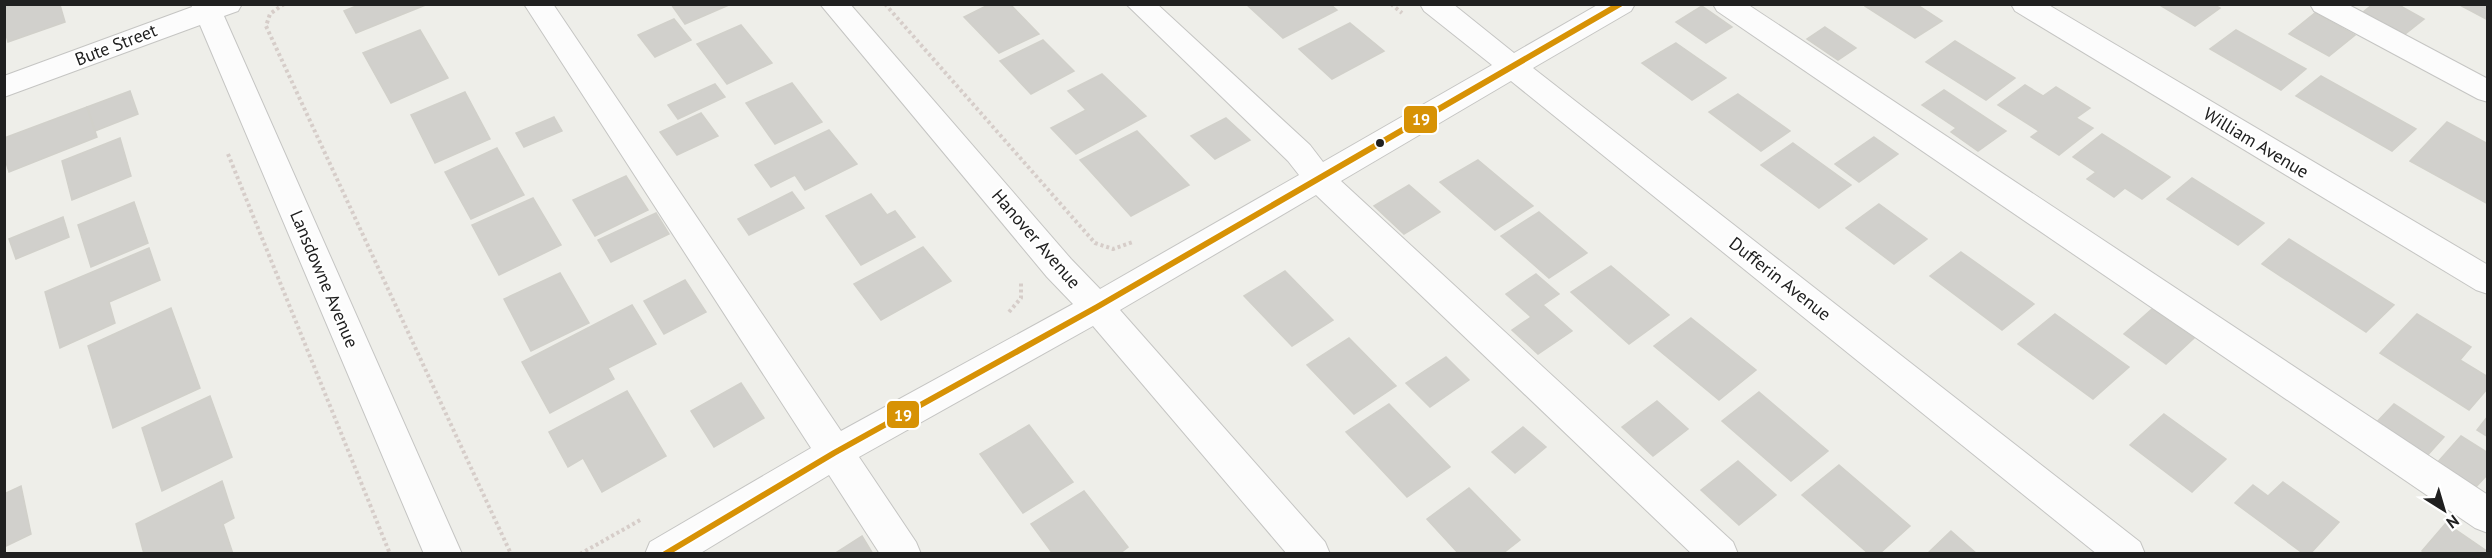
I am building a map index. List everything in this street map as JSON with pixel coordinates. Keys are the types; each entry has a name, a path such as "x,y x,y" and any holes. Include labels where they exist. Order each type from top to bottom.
{"street":[{"path":"538,4 902,554"},
{"name":"Hanover Avenue","path":"834,4 1059,268 1130,342 1311,554"},
{"path":"1140,4 1299,153 1318,178 1719,554"},
{"name":"Dufferin Avenue","path":"1434,4 2126,554"},
{"path":"664,554 834,453 1097,307 1621,4"},
{"path":"1727,4 2487,516"},
{"name":"William Avenue","path":"2025,4 2487,281"},
{"path":"2324,4 2487,92"},
{"name":"Bute Street","path":"4,87 214,7"},
{"name":"Lansdowne Avenue","path":"214,7 443,554"}],"path":[{"path":"284,4 270,15 266,26 511,554"},
{"path":"885,4 1095,243 1113,249 1141,238"},
{"path":"1390,4 1408,19"},
{"path":"225,146 390,554"},
{"path":"1000,317 1010,311 1021,298 1022,283 1014,273"},
{"path":"580,554 651,513"}],"building":[{"path":"4,4 63,4 60,5 65,22 8,42 4,27"},
{"path":"361,4 428,4 356,33 344,11"},
{"path":"671,4 729,4 729,5 685,24"},
{"path":"990,4 1010,4 1039,34 999,53 964,17"},
{"path":"1246,4 1330,4 1337,10 1283,38"},
{"path":"1867,4 1916,4 1942,21 1915,38 1865,6"},
{"path":"2158,4 2213,4 2220,8 2195,26"},
{"path":"2373,4 2397,4 2424,19 2405,34 2363,12"},
{"path":"2458,4 2488,4 2488,20"},
{"path":"1702,6 1732,27 1706,43 1676,22"},
{"path":"2315,13 2355,35 2329,56 2289,34"},
{"path":"674,19 691,40 655,57 638,35"},
{"path":"1350,23 1384,51 1332,79 1299,49"},
{"path":"741,25 772,63 727,84 697,44"},
{"path":"1825,27 1856,48 1838,60 1807,39"},
{"path":"420,30 448,78 391,103 363,53"},
{"path":"2236,30 2306,69 2281,90 2210,49"},
{"path":"1043,40 1074,71 1031,94 1000,61"},
{"path":"1955,41 2015,78 1986,100 1926,62"},
{"path":"1676,43 1726,78 1692,100 1642,63"},
{"path":"1102,74 1146,116 1076,154 1051,128 1086,110 1068,91"},
{"path":"2321,76 2416,129 2392,151 2296,96"},
{"path":"792,83 822,122 775,144 746,103"},
{"path":"715,84 725,97 678,119 668,105"},
{"path":"2025,85 2043,96 2056,87 2090,108 2076,118 2093,128 2059,155 2031,137 2039,131 1998,105"},
{"path":"1944,90 2006,131 1978,151 1951,132 1956,128 1922,105"},
{"path":"130,91 138,114 95,131 87,107"},
{"path":"465,92 490,139 435,163 411,115"},
{"path":"1738,94 1790,131 1761,151 1709,112"},
{"path":"87,107 97,137 9,172 4,156 4,138"},
{"path":"701,113 718,136 677,155 660,132"},
{"path":"554,117 562,131 524,147 516,133"},
{"path":"1226,118 1250,140 1215,159 1191,136"},
{"path":"2447,122 2488,144 2488,204 2410,161"},
{"path":"829,130 857,164 805,190 795,175 771,187 755,165"},
{"path":"1137,131 1189,185 1131,216 1080,160"},
{"path":"2102,134 2170,177 2142,199 2125,188 2114,197 2087,179 2096,172 2073,157"},
{"path":"1874,137 1898,154 1859,182 1835,164"},
{"path":"120,138 131,176 72,200 62,161"},
{"path":"1793,143 1851,185 1819,208 1761,165"},
{"path":"497,148 524,195 471,219 445,172"},
{"path":"1478,160 1533,206 1495,230 1440,182"},
{"path":"626,176 648,210 595,236 573,200"},
{"path":"2192,178 2264,223 2238,245 2167,199"},
{"path":"1409,185 1440,212 1404,234 1374,206"},
{"path":"792,192 804,208 749,235 738,219"},
{"path":"871,194 887,215 895,211 915,237 861,265 826,216"},
{"path":"533,198 561,245 499,275 472,225"},
{"path":"134,202 148,243 91,267 78,225"},
{"path":"1879,204 1927,239 1894,264 1846,228"},
{"path":"1539,212 1587,253 1549,278 1501,236"},
{"path":"656,213 669,234 611,262 598,240"},
{"path":"63,217 69,237 16,259 9,239"},
{"path":"2289,239 2394,305 2366,332 2262,264"},
{"path":"923,247 951,281 881,320 854,284"},
{"path":"149,248 160,280 109,302 115,323 60,348 45,292"},
{"path":"1961,252 2034,304 2002,330 1930,276"},
{"path":"1611,266 1669,315 1629,344 1571,292"},
{"path":"1285,271 1333,320 1292,346 1244,296"},
{"path":"560,273 589,323 531,351 504,299"},
{"path":"1536,274 1559,294 1543,305 1572,331 1538,354 1512,330 1531,317 1506,294"},
{"path":"685,280 706,312 664,334 644,301"},
{"path":"632,305 656,344 608,368 614,379 550,413 522,362"},
{"path":"171,308 200,388 113,428 88,346"},
{"path":"2152,309 2194,338 2166,364 2124,334"},
{"path":"2055,314 2129,367 2093,399 2018,344"},
{"path":"2417,314 2471,347 2460,360 2488,377 2488,388 2469,410 2380,353"},
{"path":"1691,318 1756,370 1719,400 1654,346"},
{"path":"1349,338 1396,386 1354,414 1307,365"},
{"path":"1446,357 1469,380 1430,407 1406,383"},
{"path":"741,383 764,418 714,447 691,411"},
{"path":"627,391 666,456 602,492 583,458 568,467 549,432"},
{"path":"1759,392 1828,451 1791,481 1722,421"},
{"path":"210,396 232,457 162,491 142,428"},
{"path":"1657,401 1688,429 1653,456 1622,427"},
{"path":"1389,404 1450,467 1407,497 1346,432"},
{"path":"2394,404 2444,437 2425,458 2375,424"},
{"path":"2164,414 2226,459 2192,492 2130,445"},
{"path":"2488,416 2488,437 2477,430"},
{"path":"1029,425 1073,482 1023,513 980,454"},
{"path":"1523,427 1546,447 1515,473 1492,452"},
{"path":"2461,436 2488,453 2488,474 2474,489 2436,464"},
{"path":"1738,461 1776,495 1739,525 1701,490"},
{"path":"1839,465 1910,526 1879,554 1869,554 1802,495"},
{"path":"222,481 234,518 223,524 233,554 144,554 136,524"},
{"path":"2283,482 2339,522 2310,554 2304,554 2235,503 2253,485 2268,496"},
{"path":"21,486 31,534 4,547 4,494"},
{"path":"1469,488 1520,540 1502,554 1459,554 1427,519"},
{"path":"1084,491 1128,547 1119,554 1053,554 1031,524"},
{"path":"2446,523 2488,554 2425,554 2422,551"},
{"path":"1951,531 1977,554 1927,554"},
{"path":"862,536 873,554 834,554"}],"transit line":[{"name":"19","path":"665,554 834,453 1097,307 1620,4"}]}
